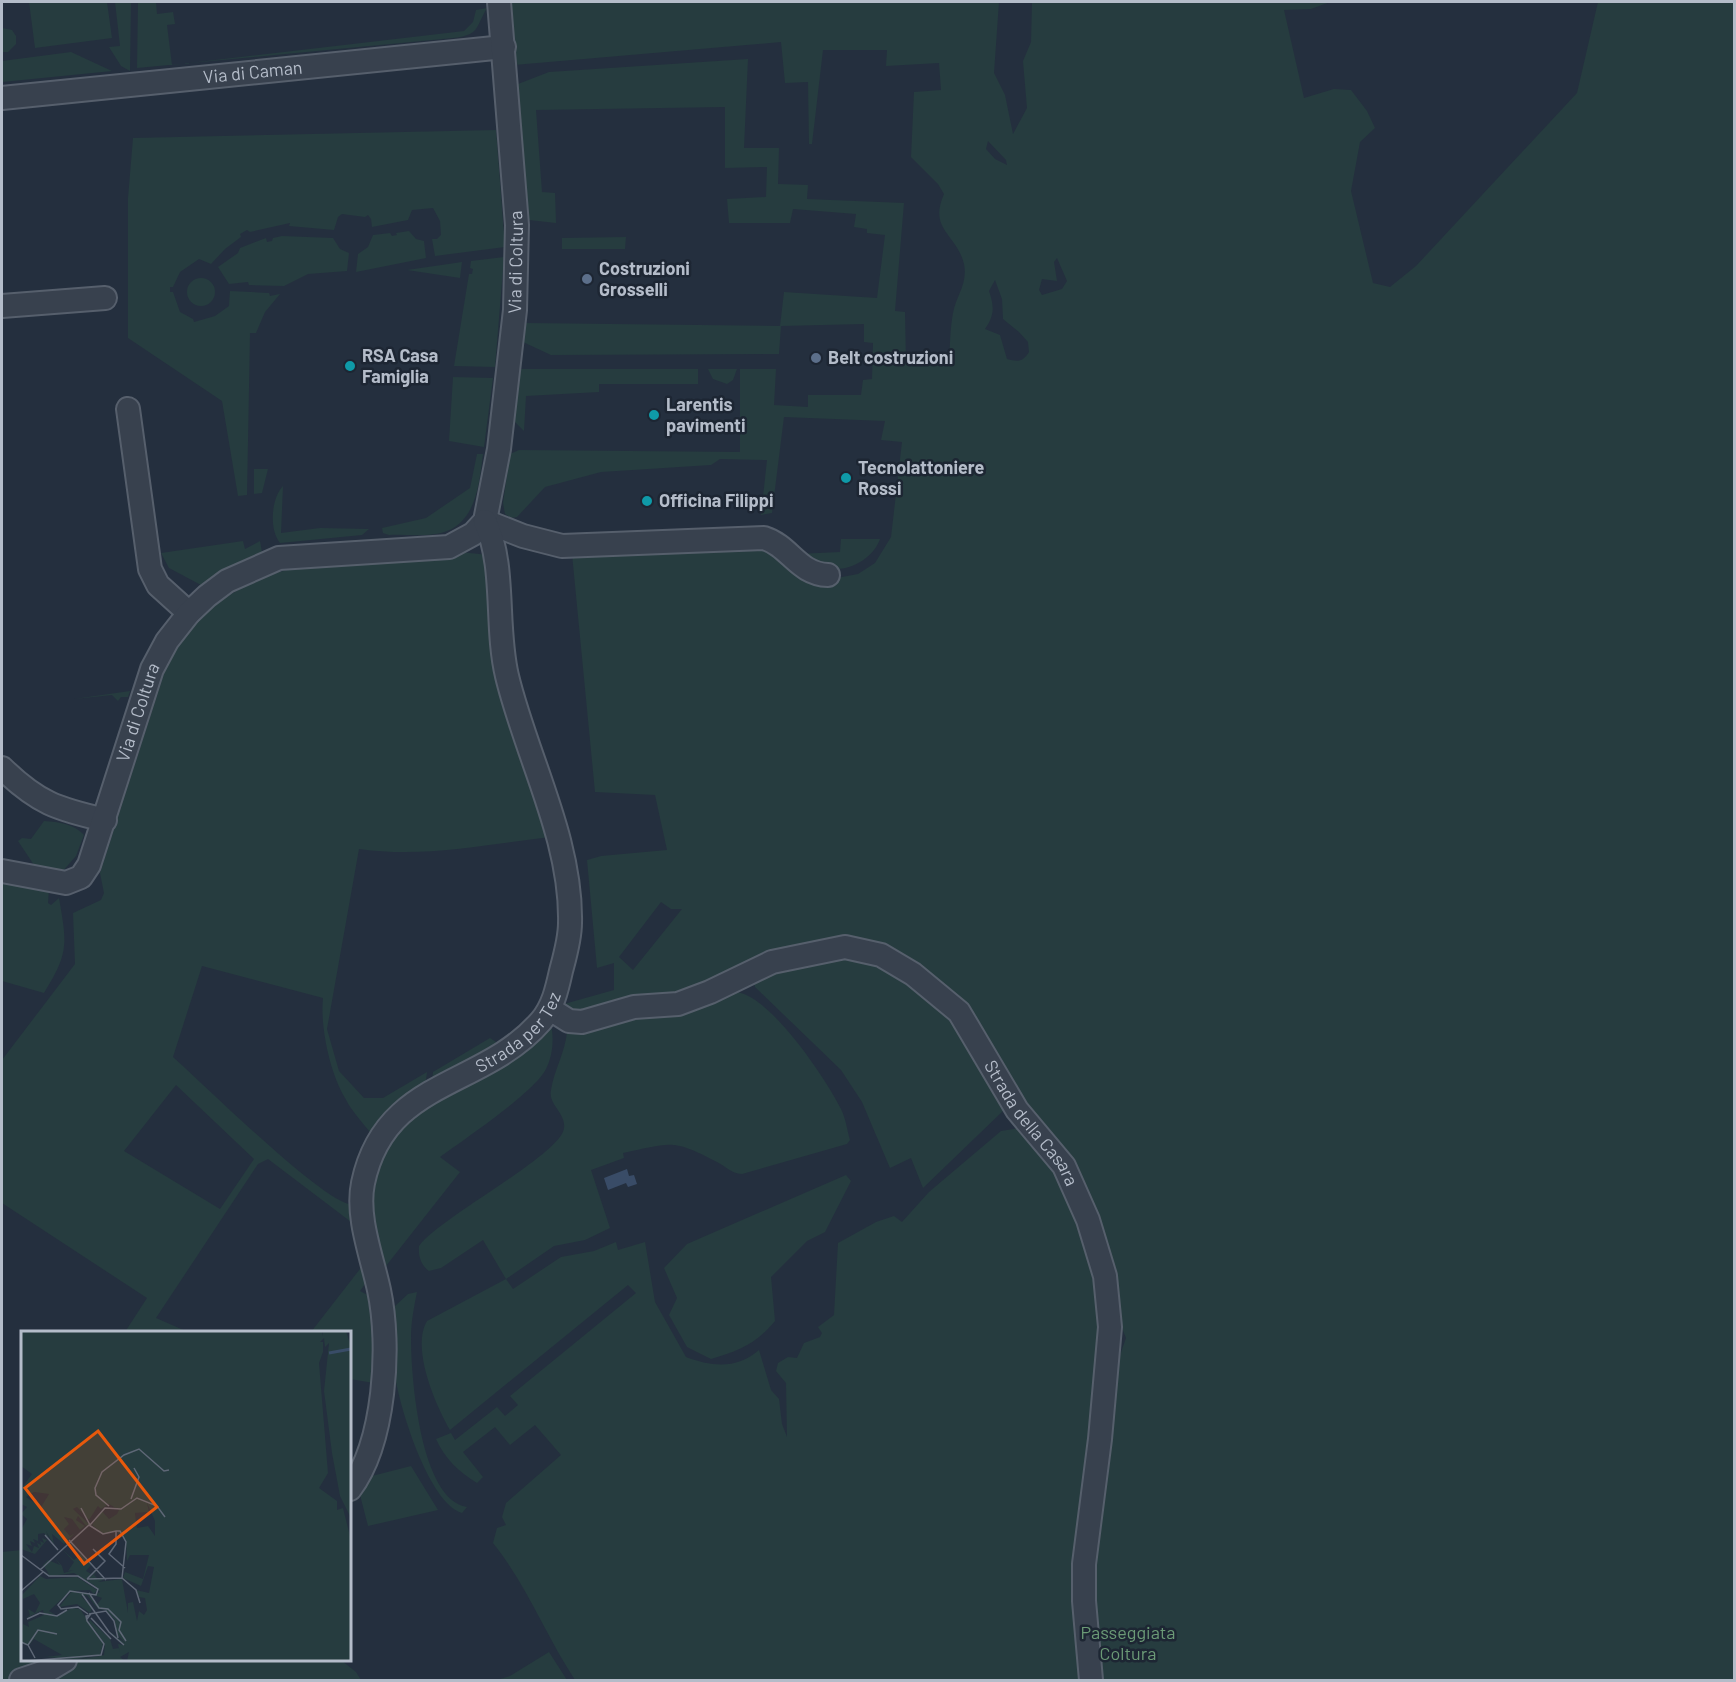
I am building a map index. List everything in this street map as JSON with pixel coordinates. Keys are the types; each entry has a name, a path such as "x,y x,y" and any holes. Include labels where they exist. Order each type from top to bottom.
{"street":[{"name":"Via di Coltura","path":"2,871 66,883 74,882 86,872 105,820 152,669 167,641 189,613 227,581 279,558 436,549 461,542 485,521 500,446 517,280 517,225 499,2"},
{"name":"Via di Caman","path":"2,98 504,47"},
{"path":"2,306 105,298"},
{"path":"128,409 150,569 158,585 189,613"},
{"path":"485,521 523,536 562,546 764,538 782,548 806,571 828,575"},
{"name":"Strada per Tez","path":"351,1487 368,1459 381,1400 383,1311 361,1205 362,1187 374,1146 401,1111 491,1060 531,1031 550,1009 570,925 569,893 564,864 507,676 498,618 495,546 485,521"},
{"path":"2,768 42,802 57,809 105,820"},
{"name":"Strada della Casara","path":"550,1009 569,1021 582,1022 634,1007 678,1004 772,962 845,947 881,955 913,974 959,1012 1017,1110 1064,1166 1088,1220 1105,1276 1110,1327 1100,1439 1084,1564 1084,1601 1091,1680"},
{"path":"21,1680 45,1672 61,1661"}],"green space":[{"path":"29,2 107,2 112,38 35,48"},
{"path":"115,2 131,2 130,71 121,66 109,47 120,46"},
{"path":"138,2 156,2 157,14 173,12 175,24 167,25 172,65 137,68"},
{"name":"Passeggiata Coltura","path":"509,2 999,2 994,73 1005,95 1013,134 1027,108 1023,61 1031,42 1032,2 1330,2 1311,9 1284,10 1304,98 1334,89 1351,90 1367,111 1375,128 1360,142 1351,191 1373,283 1390,287 1416,266 1577,93 1598,2 1734,2 1734,1680 1096,1680 1090,1580 1118,1361 1126,1338 1116,1313 1105,1261 987,1052 874,947 581,1017 565,1009 564,1004 614,990 614,963 597,968 587,860 601,856 667,850 655,795 595,792 572,554 762,545 826,580 858,574 875,563 891,537 902,442 881,440 885,421 784,417 772,513 761,515 767,460 720,459 711,465 601,472 545,487 517,517 511,518 505,514 503,503 510,454 519,450 740,452 740,369 776,369 774,405 808,407 808,395 861,395 863,380 872,379 873,343 864,342 864,324 781,326 779,354 551,355 523,342 525,323 780,326 784,292 877,298 885,235 867,233 867,229 854,227 856,214 793,209 790,223 729,223 727,199 766,197 767,167 725,168 725,107 536,110 542,192 555,193 556,223 529,220 518,84 549,72 748,59 744,148 779,148 778,184 808,185 807,199 904,203 895,311 905,312 906,362 949,363 954,307 963,284 965,271 956,245 941,224 940,206 944,194 938,184 911,157 914,92 941,90 939,63 886,66 887,50 823,50 812,144 809,144 808,82 785,83 781,42 514,65","holes":["988,141 1006,160 1007,165 995,159 986,149","1057,258 1067,281 1062,289 1042,295 1039,290 1042,279 1057,281 1054,262","995,280 1002,299 1003,319 1028,342 1029,352 1025,358 1017,361 1007,359 1000,335 985,329 993,310 989,291","661,902 671,909 682,909 633,970 619,957"]},
{"path":"487,8 476,29 462,37 187,63 464,31 473,22 476,10"},
{"path":"2,28 12,30 16,36 16,44 8,52 2,52"},
{"path":"71,52 112,71 2,82 2,61"},
{"path":"496,130 505,247 435,256 432,239 437,239 441,235 440,221 433,208 412,210 408,220 372,227 368,215 365,217 342,214 338,217 334,230 289,226 290,223 250,232 247,230 240,234 241,237 211,264 199,259 180,272 173,287 170,287 170,292 173,292 180,312 193,319 194,322 215,316 229,306 230,291 269,293 270,296 280,294 265,312 256,333 250,333 247,495 238,496 222,401 128,338 128,198 133,138"},
{"path":"409,231 416,239 424,241 426,258 356,272 358,254 368,247 373,235 390,233 392,236"},
{"path":"282,236 333,238 340,249 349,253 347,271 308,274 284,286 249,285 248,282 229,284 218,267 238,253 240,248 266,238 267,242"},
{"path":"626,237 625,249 562,249 562,238"},
{"path":"504,257 495,367 454,366 469,274 472,274 473,269 470,268 471,261"},
{"path":"462,262 460,278 407,270"},
{"path":"201,278 211,282 215,292 211,302 201,306 191,302 187,292 191,282"},
{"path":"519,369 698,369 698,384 599,384 599,392 526,396 524,431 514,421"},
{"path":"708,369 737,369 733,380 727,384 713,379"},
{"path":"453,377 493,378 484,447 449,441"},
{"path":"477,454 483,454 480,477 474,501 462,521 453,528 435,534 389,535 383,533 382,528 426,518 470,488"},
{"path":"254,469 268,469 262,493 254,494"},
{"path":"283,486 281,533 320,528 369,529 362,535 280,543 274,530 273,514 276,498"},
{"path":"841,539 880,539 872,553 866,558 843,568 827,568 797,554 840,552"},
{"path":"243,541 245,549 260,541 262,552 228,567 201,585 169,568 161,553"},
{"path":"460,552 489,555 550,837 431,851 359,849 327,1029 339,1071 364,1098 383,1098 427,1072 425,1087 373,1136 348,1103 335,1076 325,1036 323,998 202,966 173,1057 292,1165 339,1200 352,1204 359,1228 268,1159 258,1164 156,1318 186,1331 126,1331 147,1298 2,1203 2,1060 75,964 73,913 101,900 104,893 100,873 169,658 194,625 224,599 260,579 299,567 432,560","holes":["176,1085 254,1159 220,1209 124,1151"]},
{"path":"130,691 128,697 121,697 118,701 112,695 74,699"},
{"path":"44,821 71,826 84,835 76,856 62,872 36,868 18,841 22,838 31,839"},
{"path":"2,876 49,888 48,903 51,905 59,898 64,927 64,948 58,968 44,993 2,981"},
{"path":"862,955 944,1007 1005,1109 923,1188 911,1158 890,1168 862,1102 841,1070 755,987 753,980 757,975"},
{"path":"736,992 750,997 765,1007 780,1022 796,1040 834,1095 845,1121 850,1140 847,1144 742,1174 731,1171 690,1149 671,1145 623,1153 624,1158 591,1170 610,1228 585,1240 554,1246 506,1279 483,1240 441,1268 429,1271 421,1260 419,1246 450,1219 523,1169 558,1139 564,1123 552,1100 551,1090 567,1032"},
{"path":"551,1024 552,1047 546,1069 539,1079 514,1102 440,1157 460,1172 386,1266 387,1275 382,1278 368,1214 373,1165 404,1120"},
{"path":"490,1038 496,1042 497,1048 432,1083 433,1072"},
{"path":"1020,1128 1061,1174 1102,1300 1083,1680 575,1680 516,1576 493,1543 497,1528 506,1525 502,1517 506,1503 561,1455 535,1425 510,1445 495,1427 463,1452 483,1477 477,1483 453,1464 436,1439 451,1433 455,1440 497,1407 505,1416 518,1405 510,1396 636,1293 628,1285 450,1430 432,1391 423,1360 423,1332 427,1321 506,1279 513,1289 561,1257 594,1251 616,1242 618,1250 645,1242 655,1302 686,1357 705,1363 724,1364 742,1361 759,1350 771,1390 779,1399 782,1424 787,1437 786,1383 776,1371 778,1363 788,1357 797,1358 804,1343 820,1337 822,1333 818,1327 834,1315 838,1243 876,1222 894,1216 902,1222 929,1192 1001,1131"},
{"path":"846,1175 851,1181 825,1232 807,1241 771,1277 775,1321 768,1329 747,1345 711,1359 687,1347 669,1315 677,1298 664,1268 687,1244"},
{"path":"367,1260 370,1277 360,1291 373,1298 374,1383 351,1379 351,1331 312,1331"},
{"path":"387,1282 394,1307 408,1294 417,1292 412,1326 411,1356 421,1434 438,1483 451,1499 467,1507 462,1513 449,1505 438,1491 427,1472 408,1427 394,1370"},
{"path":"411,1466 438,1510 368,1526 360,1495 368,1477"},
{"path":"21,1550 21,1661 342,1661 356,1672 361,1680 2,1680 2,1552"},
{"path":"549,1652 567,1680 497,1680 510,1676"}],"water":[{"path":"627,1169 629,1176 634,1175 637,1184 628,1187 626,1183 608,1190 604,1178"}],"place":[{"name":"Costruzioni Grosselli","path":"587,279"},
{"name":"Belt costruzioni","path":"816,358"},
{"name":"RSA Casa Famiglia","path":"350,366"},
{"name":"Larentis pavimenti","path":"654,415"},
{"name":"Tecnolattoniere Rossi","path":"846,478"},
{"name":"Officina Filippi","path":"647,501"}]}
